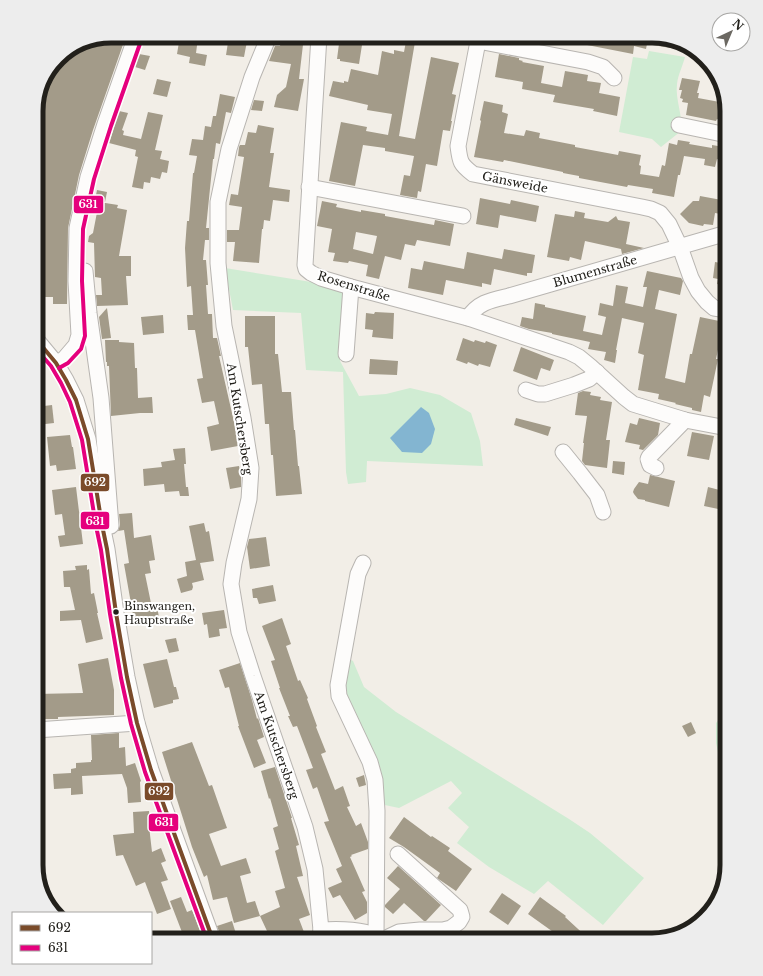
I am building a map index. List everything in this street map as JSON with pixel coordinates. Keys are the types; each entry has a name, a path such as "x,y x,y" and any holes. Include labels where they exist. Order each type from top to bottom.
{"street":[{"path":"56,363 64,359 72,350 76,345 79,335 76,281 77,228 88,177 134,43"},
{"name":"Am Kutschersberg","path":"266,43 252,77 229,149 218,202 218,263 224,326 243,418 251,468 249,499 234,563 231,584 239,632 305,827 315,869 320,933"},
{"name":"Rosenstraße","path":"319,43 309,187 306,270 321,278 468,318 569,352 579,357 598,372 633,404 684,420 720,427"},
{"name":"Gänsweide","path":"478,43 458,146 461,163 473,174 651,209 660,214 669,224 680,247 691,278 698,291 714,308 720,309"},
{"path":"498,43 588,62 603,67 614,78"},
{"path":"679,125 720,134"},
{"path":"309,187 463,216"},
{"name":"Blumenstraße","path":"468,318 476,307 488,301 720,235"},
{"path":"76,258 82,263 85,269 100,398 111,527 107,550"},
{"path":"346,354 351,287"},
{"path":"43,347 56,363 76,400 88,439 116,613 137,724 151,770 210,933"},
{"path":"526,390 538,394 545,394 590,379 598,372"},
{"path":"656,468 650,465 648,459 649,457 684,420"},
{"path":"562,452 597,495 603,512"},
{"path":"363,563 358,574 338,685 340,701 370,762 375,780 380,933"},
{"path":"43,730 137,724"},
{"path":"396,933 420,930 443,930 451,928 459,922 462,916 460,910 398,854"},
{"path":"326,933 338,929 357,933"}],"green space":[{"path":"649,51 685,57 677,84 681,131 661,147 652,139 619,132 633,57 647,59"},
{"path":"225,268 336,286 343,293 340,361 359,396 386,394 410,388 440,395 471,413 480,441 483,466 367,461 366,482 348,484 346,472 343,372 306,370 301,313 233,310"},
{"path":"351,660 353,661 364,687 396,712 590,833 644,878 603,925 548,881 534,894 489,867 457,843 469,827 448,808 462,793 451,781 399,808 380,804 340,694 348,663"},
{"path":"720,718 720,761 716,743 716,723"}],"water":[{"path":"421,407 429,413 435,429 431,444 422,453 402,452 390,438"}],"building":[{"path":"124,43 79,175 68,228 67,304 53,304 53,297 43,297 43,106 45,93 57,69 77,52 102,44"},
{"path":"179,43 197,43 196,53 207,55 205,66 189,63 190,57 177,54"},
{"path":"228,43 247,43 244,57 226,55"},
{"path":"281,43 303,43 299,79 304,79 298,111 274,107 277,95 286,87 291,64 269,61 275,46 280,46"},
{"path":"339,43 354,43 362,45 359,64 340,61 340,59 337,59"},
{"path":"406,43 415,43 399,136 415,139 431,57 459,63 452,94 456,95 450,131 443,130 437,166 426,164 421,192 418,191 417,198 400,195 404,175 410,176 414,156 385,151 385,148 363,145 355,186 329,181 341,122 367,127 366,131 388,135 392,114 367,110 368,105 329,96 333,81 344,83 344,81 348,82 351,69 378,75 382,51 394,54 394,50 404,52"},
{"path":"657,43 670,45 682,50 647,44 646,49 634,46 633,54 582,44"},
{"path":"139,54 150,56 145,70 135,67"},
{"path":"499,54 519,58 519,60 523,61 522,62 544,66 541,83 562,87 565,71 588,75 587,81 601,83 599,93 620,97 617,116 593,111 594,109 553,102 555,95 522,89 523,82 495,77"},
{"path":"682,78 700,81 697,93 699,93 698,98 719,102 720,120 717,119 716,121 686,115 688,103 682,102 683,99 680,98 682,90 679,90"},
{"path":"157,79 171,82 167,97 153,94"},
{"path":"220,94 235,97 231,113 226,112 220,144 216,143 206,228 209,228 209,240 205,240 203,260 206,260 208,314 212,314 213,338 217,338 221,356 219,356 234,421 238,446 211,451 207,427 219,424 214,401 202,403 197,379 203,378 195,330 188,330 187,315 193,315 191,286 187,287 185,248 193,173 197,156 189,155 192,139 203,140 205,126 211,127 213,116 216,116"},
{"path":"254,100 264,101 262,111 251,110"},
{"path":"484,101 503,105 502,112 508,114 504,133 524,136 526,130 540,133 539,138 575,145 575,147 618,155 619,151 641,155 639,165 641,166 640,174 659,177 662,165 665,166 669,143 677,145 678,140 690,142 689,144 712,148 712,145 720,146 720,160 717,159 715,167 704,165 705,159 684,156 680,175 678,175 674,197 652,193 653,189 628,185 627,187 579,178 579,176 563,172 504,160 503,162 474,157"},
{"path":"119,111 128,113 122,130 124,131 123,135 141,139 148,112 163,115 155,150 162,151 160,159 169,161 167,173 162,172 160,179 151,177 150,183 144,182 143,189 132,187 138,157 135,156 136,150 109,143"},
{"path":"258,125 274,128 270,153 274,153 269,187 290,190 289,202 273,200 270,221 264,220 262,229 259,263 233,261 235,242 227,242 227,230 239,230 242,207 229,205 231,194 238,195 244,157 238,156 239,147 240,145 245,145 248,132 256,133"},
{"path":"97,190 107,192 105,202 95,200"},
{"path":"700,196 720,200 720,214 715,213 713,225 704,224 703,226 689,223 680,214 693,201 699,201"},
{"path":"480,198 510,204 511,200 539,206 536,222 500,215 498,228 476,224"},
{"path":"322,201 337,204 336,207 361,212 361,210 385,214 385,216 434,225 435,220 454,224 450,246 417,240 415,246 405,244 401,260 385,256 379,279 366,276 368,265 349,261 348,263 333,261 335,253 328,252 332,229 317,226","holes":["356,232 377,236 373,254 353,249"]},
{"path":"99,202 118,205 117,208 127,210 119,256 131,256 131,276 126,276 128,305 97,306 96,295 102,295 101,278 95,277 94,243 88,242 89,236 93,233"},
{"path":"575,211 585,213 584,218 608,222 616,216 618,220 630,222 626,244 644,248 622,254 621,249 585,241 581,260 570,257 569,261 547,257 555,214 574,217"},
{"path":"504,249 535,255 532,273 527,273 527,276 494,269 491,285 482,283 482,287 446,280 443,295 408,288 411,268 422,270 424,261 464,269 467,252 502,259"},
{"path":"715,262 720,263 720,285 717,284 718,279 713,278"},
{"path":"647,271 681,278 683,281 680,295 659,290 655,309 677,314 665,378 685,383 690,354 692,354 700,317 720,321 720,340 716,359 718,359 710,397 704,395 701,412 675,404 676,403 658,399 659,394 638,390 644,355 638,353 644,323 622,318 615,363 604,360 606,352 588,349 590,342 520,326 522,317 533,319 535,303 545,305 545,307 586,316 583,331 602,335 606,317 598,315 600,303 613,306 616,285 628,287 625,303 643,307 647,287 643,287"},
{"path":"107,308 111,338 102,339 99,317"},
{"path":"375,312 394,313 393,339 372,337 373,330 365,329 366,313 374,314"},
{"path":"163,315 164,333 143,335 141,317"},
{"path":"245,316 275,316 275,354 278,354 282,392 291,392 302,494 276,496 269,424 265,424 262,384 252,385 248,347 245,347"},
{"path":"463,338 474,342 475,340 485,343 486,341 497,345 490,367 479,364 478,366 468,362 467,364 456,360"},
{"path":"105,340 119,340 119,342 134,343 138,398 152,397 153,413 111,416 109,366 107,366 106,362"},
{"path":"521,347 554,360 550,371 541,368 537,380 513,371"},
{"path":"370,359 398,361 397,375 369,374"},
{"path":"583,391 591,392 590,395 601,397 600,400 612,402 606,440 610,440 607,468 585,465 582,461 587,416 575,415 578,393"},
{"path":"52,405 54,423 43,424 43,406"},
{"path":"516,418 551,427 548,436 514,425"},
{"path":"639,418 660,423 658,435 643,450 639,449 640,445 625,442 630,423 637,425"},
{"path":"692,432 714,436 709,460 687,456"},
{"path":"70,435 76,469 57,471 56,465 50,466 47,437"},
{"path":"185,448 186,464 184,464 186,487 188,487 189,496 180,496 179,491 165,492 164,484 144,486 143,469 162,467 161,462 175,460 173,449"},
{"path":"613,461 625,462 624,475 612,473"},
{"path":"239,466 241,487 230,489 226,468"},
{"path":"650,475 675,481 669,507 638,499 634,494 634,489 639,482 648,484"},
{"path":"76,487 83,544 60,547 58,536 65,535 62,514 55,515 52,490"},
{"path":"708,487 720,490 720,509 704,506"},
{"path":"132,513 134,538 151,535 155,560 149,561 151,573 145,574 152,608 157,607 160,622 135,626 124,564 129,563 124,530 118,531 120,525 119,514"},
{"path":"204,523 206,532 209,531 214,561 200,563 204,580 192,583 192,590 181,593 177,579 187,576 185,562 196,560 189,526"},
{"path":"266,537 270,566 250,569 247,547 249,539"},
{"path":"87,565 87,570 89,569 91,594 94,593 103,639 86,643 81,620 60,621 60,611 75,610 70,587 64,587 63,571 76,570 75,566"},
{"path":"273,585 276,601 259,604 257,598 253,598 252,589"},
{"path":"224,610 227,628 219,629 220,636 209,638 207,624 204,625 202,613"},
{"path":"282,618 291,644 286,646 298,681 300,680 308,698 307,699 317,726 316,727 326,752 321,754 335,790 343,786 350,806 347,807 356,826 361,823 368,842 368,849 351,855 352,856 350,857 365,891 362,892 367,902 367,913 355,920 340,895 333,898 328,888 342,882 336,869 342,866 324,822 329,821 317,787 313,789 306,770 313,768 297,726 293,727 288,716 290,716 279,688 271,661 275,660 262,626"},
{"path":"176,638 179,651 169,653 165,640"},
{"path":"108,658 114,690 114,715 43,719 43,694 83,693 78,664"},
{"path":"167,659 174,687 176,687 179,699 173,700 173,703 154,708 143,664"},
{"path":"240,663 264,737 257,740 266,763 254,768 238,726 229,687 225,688 219,670"},
{"path":"691,722 696,733 688,737 682,726"},
{"path":"119,733 119,748 125,747 126,766 135,763 141,781 141,802 128,803 127,788 122,774 82,776 83,794 71,795 71,788 54,789 53,774 71,773 71,769 76,768 76,763 91,762 91,735"},
{"path":"192,742 209,786 212,785 227,828 209,834 221,866 246,858 251,873 240,876 247,903 255,901 260,916 234,923 227,897 213,900 207,875 204,877 192,847 162,752"},
{"path":"275,767 292,818 299,845 296,846 303,876 297,877 310,915 299,919 304,933 264,933 267,931 260,916 280,907 275,891 285,888 275,851 279,849 273,828 278,826 261,771"},
{"path":"364,775 366,785 359,787 356,778"},
{"path":"149,811 152,852 161,848 166,861 161,863 168,880 161,882 171,909 157,914 145,882 136,886 123,855 116,856 113,835 134,833 133,812"},
{"path":"404,817 431,837 432,836 450,848 448,851 472,869 456,891 437,878 440,873 389,838"},
{"path":"398,866 441,905 426,921 424,921 404,903 393,914 385,907 385,905 400,889 387,878"},
{"path":"502,893 521,906 508,925 489,912"},
{"path":"181,897 187,912 192,910 201,933 182,933 170,901"},
{"path":"540,897 566,916 565,917 582,933 555,933 528,914"},
{"path":"232,921 236,933 220,933 217,926"}],"transit line":[{"name":"631","path":"59,368 68,363 81,349 85,336 82,281 83,229 94,179 140,43"},
{"name":"692","path":"43,347 56,363 76,400 88,439 127,677 137,723 151,770 210,933"},
{"name":"631","path":"43,357 51,366 70,402 82,440 121,678 131,724 145,772 204,933"}],"place":[{"name":"Binswangen, Hauptstraße","path":"116,612"}]}
